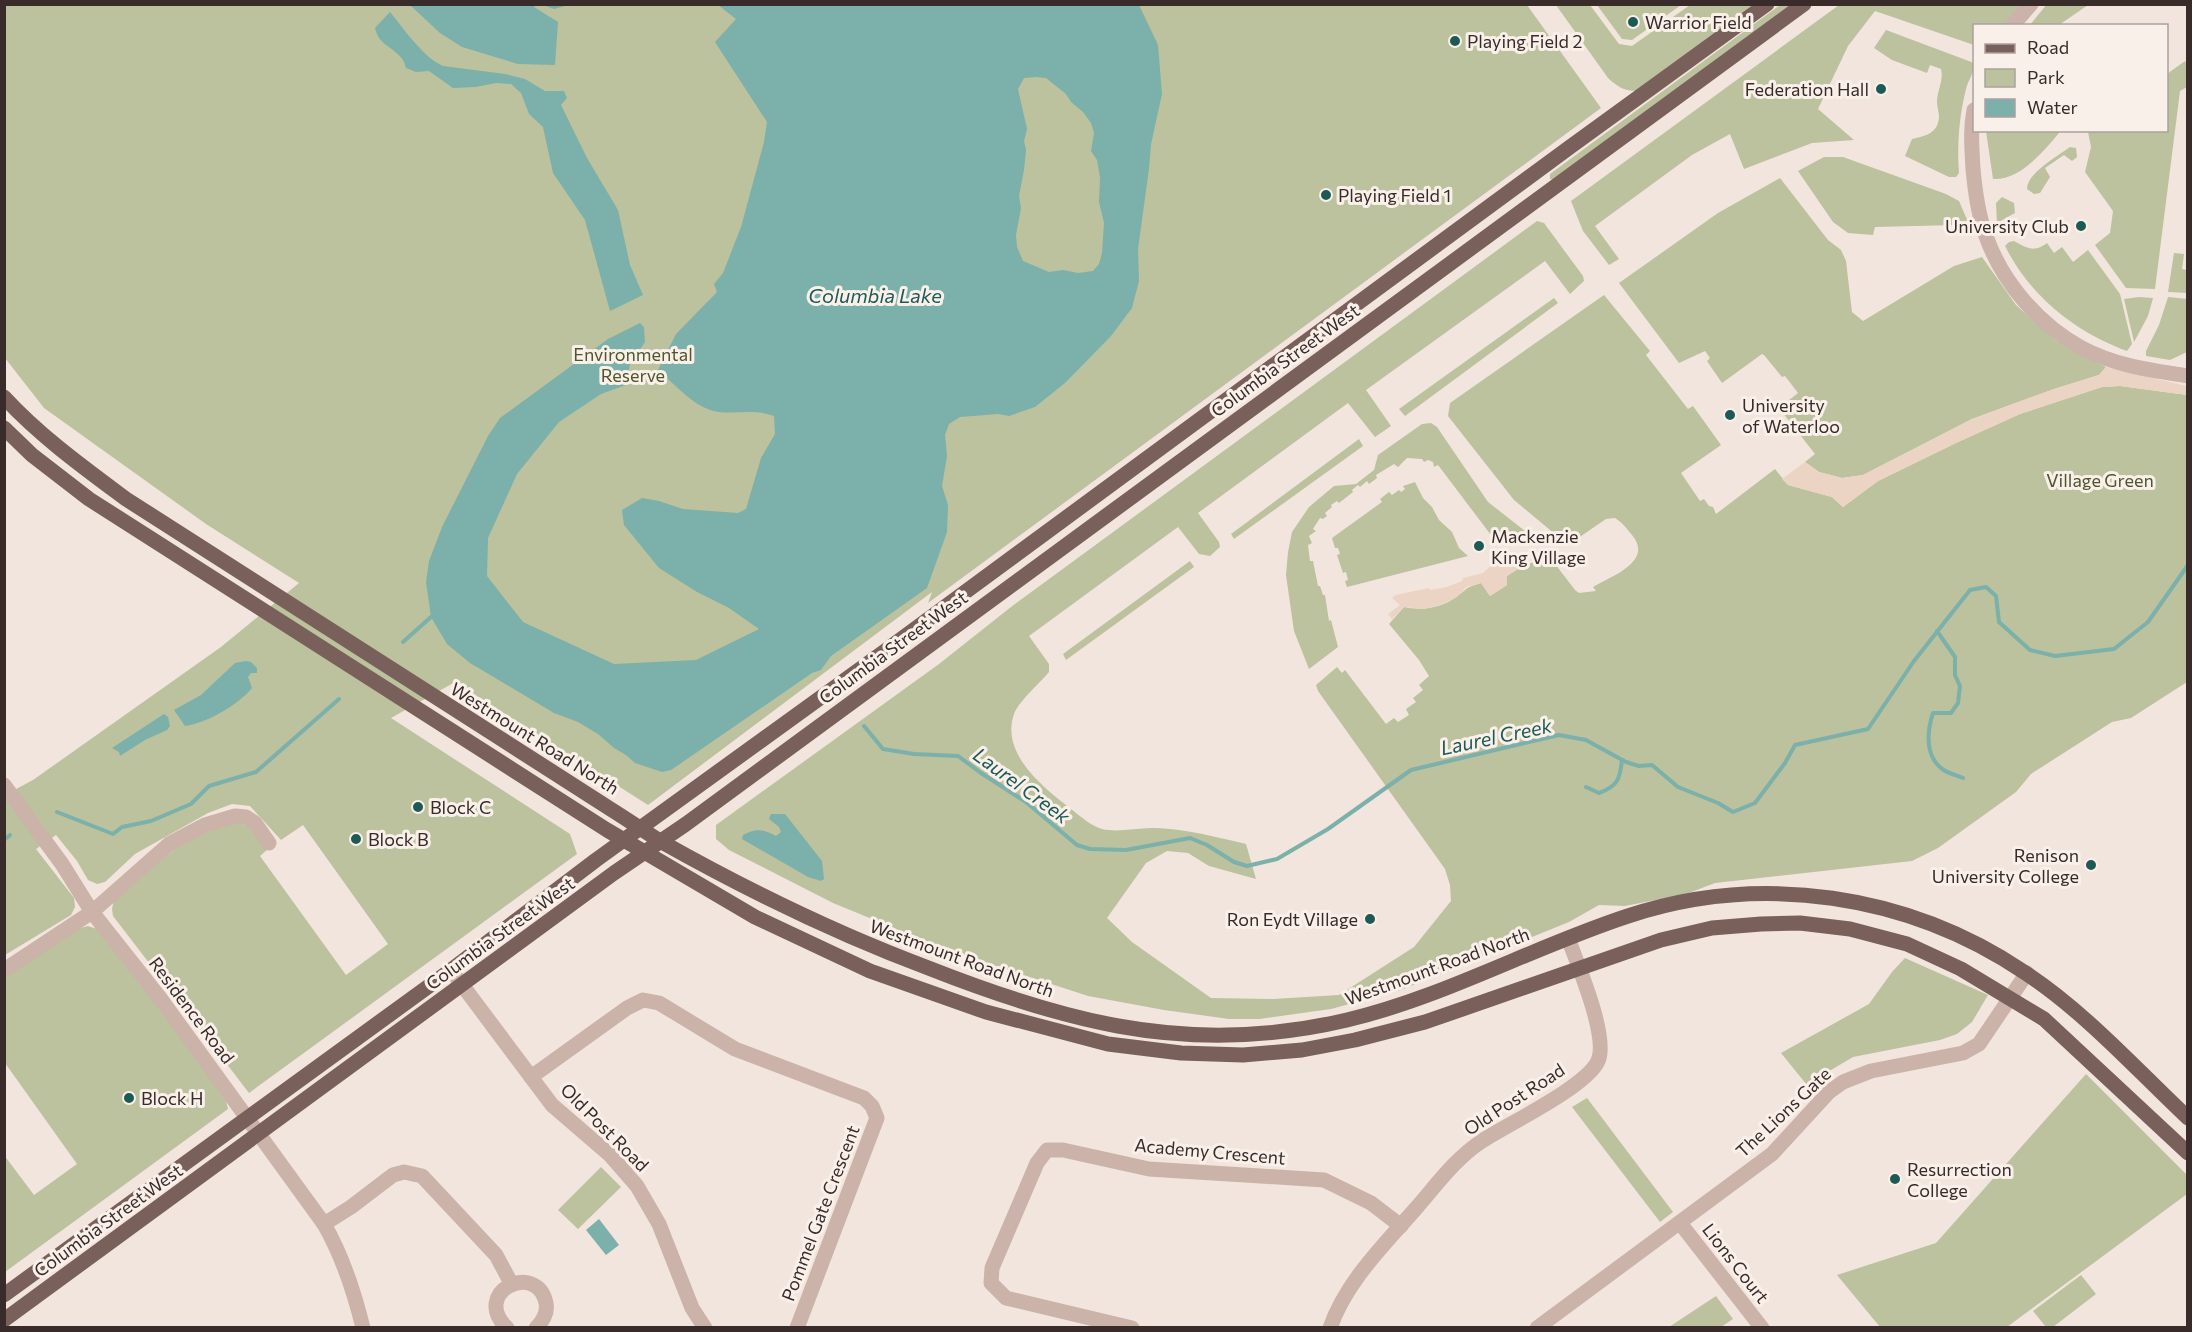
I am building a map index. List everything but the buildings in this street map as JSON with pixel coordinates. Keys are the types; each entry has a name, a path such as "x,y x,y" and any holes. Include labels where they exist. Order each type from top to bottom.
{"main road":[{"name":"Columbia Street West","path":"4,1295 451,970 640,828 1767,4"},
{"name":"Columbia Street West","path":"4,1320 1804,4"},
{"name":"Westmount Road North","path":"4,397 21,415 73,460 126,499 660,841 763,897 847,936 993,993 1050,1011 1123,1027 1203,1036 1242,1036 1294,1031 1351,1019 1407,1002 1630,915 1681,902 1731,894 1819,895 1853,901 1925,920 1964,937 2027,973 2075,1011 2187,1118"},
{"name":"Westmount Road North","path":"5,431 88,499 644,852 755,917 870,970 986,1012 1108,1044 1128,1047 1181,1053 1243,1055 1302,1050 1355,1040 1425,1022 1661,940 1712,928 1800,923 1850,929 1906,944 1961,969 2011,998 2044,1019 2187,1153"}],"street":[{"path":"2014,24 2031,4"},
{"path":"1973,128 1975,189 1986,237 2000,266 2028,306 2053,330 2084,349 2127,366 2187,376"},
{"name":"Residence Road","path":"4,785 62,864 92,912 160,998 324,1224 338,1249 353,1286 363,1328"},
{"path":"4,970 92,912 169,844 205,825 235,816 246,817 255,823 269,843"},
{"name":"Old Post Road","path":"1330,1328 1335,1313 1361,1274 1459,1159 1481,1142 1569,1089 1598,1061 1600,1049 1597,1025 1568,938"},
{"name":"Old Post Road","path":"451,970 552,1105 610,1155 637,1186 659,1224 692,1308 704,1327"},
{"name":"The Lions Gate","path":"1538,1328 1772,1154 1829,1092 1843,1082 1871,1071 1963,1053 1979,1044 2027,973"},
{"name":"Pommel Gate Crescent","path":"531,1077 627,1008 644,1000 659,1003 735,1049 864,1098 872,1106 877,1118 797,1328"},
{"name":"Academy Crescent","path":"1132,1328 1006,1298 991,1283 992,1268 1037,1163 1047,1150 1063,1150 1149,1168 1324,1180 1371,1203 1401,1226"},
{"path":"324,1224 393,1175 404,1172 414,1173 422,1176 496,1255 511,1283"},
{"name":"Lions Court","path":"1680,1223 1762,1328"},
{"path":"507,1328 500,1321 495,1306 498,1297 504,1287 511,1283 526,1282 536,1287 543,1295 546,1311 544,1319 536,1328"}],"green space":[{"path":"2047,4 2088,4 2060,24 2031,24"},
{"name":"Environmental Reserve","path":"4,5 1527,5 1601,108 928,603 932,592 648,805 455,682 391,718 570,834 577,854 249,1093 113,916 114,899 182,843 229,820 249,826 268,849 260,856 346,975 388,944 303,825 281,840 250,806 232,804 208,813 135,854 105,882 97,884 88,880 77,861 56,835 36,849 74,898 75,907 71,915 5,955 5,795 33,780 221,647 299,583 206,524 44,408 5,358"},
{"path":"1556,5 1590,5 1619,44 1632,46 1690,5 1756,5 1637,91 1621,88 1608,78"},
{"name":"Warrior Field","path":"1597,5 1681,5 1632,40 1622,39"},
{"path":"1780,5 1793,5 1554,180 1550,179 1550,174"},
{"path":"1839,5 2023,5 2007,24 1973,24 1973,45 1875,11 1848,46 1818,109 1854,140 1812,143 1744,169 1730,134 1692,155 1595,226 1619,259 1609,265 1583,231 1571,201"},
{"path":"1886,30 1973,63 1962,110 1958,141 1959,173 1956,177 1949,177 1905,156 1912,139 1926,135 1936,127 1939,117 1937,98 1941,69 1930,65 1927,73 1892,60 1874,48"},
{"path":"2185,61 2187,87 2180,91 2155,289 2126,288 2095,245 2110,233 2113,211 2085,172 2091,147 2088,132 2168,132 2168,73"},
{"path":"1986,132 2058,132 2046,148 2022,170 2003,178 1993,179"},
{"path":"2070,147 2076,148 2077,157 2072,161 2064,155 2045,168 2050,177 2040,193 2034,194 2027,189 2028,183 2037,171"},
{"path":"1824,157 1843,157 1946,194 1959,201 1968,222 1966,229 1958,230 1956,225 1875,227 1873,235 1848,233 1833,222 1798,171"},
{"path":"1780,178 1828,240 1841,250 1846,261 1852,312 1863,321 1954,266 1982,257 2016,305 2055,340 2106,367 2099,375 1972,419 1863,475 1842,478 1819,472 1805,462 1815,454 1779,408 1798,393 1764,355 1762,354 1722,383 1707,361 1710,358 1705,351 1679,363 1619,283 1718,213"},
{"path":"2002,197 2014,203 2015,213 1997,223 1996,203"},
{"name":"Village Green","path":"1537,221 1544,223 1583,276 1584,281 1570,294 1545,261 1366,390 1391,426 1375,437 1348,403 1198,513 1219,542 1220,547 1210,556 1199,554 1178,527 1029,636 1049,664 1049,672 1016,709 1011,729 1013,743 1019,756 1037,780 1082,818 1102,829 1168,829 1246,844 1256,879 1209,866 1188,853 1167,851 1146,863 1107,918 1132,942 1211,998 1273,999 1339,995 1414,947 1451,901 1450,885 1445,869 1318,691 1316,685 1337,667 1342,673 1345,670 1386,724 1394,718 1398,722 1409,715 1406,709 1416,702 1413,698 1423,690 1419,685 1429,676 1419,660 1389,624 1404,607 1417,609 1438,606 1450,601 1469,587 1481,583 1490,596 1507,585 1507,576 1521,567 1549,556 1579,593 1596,591 1593,587 1619,573 1634,560 1638,553 1637,544 1632,535 1615,518 1606,519 1568,545 1514,500 1448,416 1450,403 1604,295 1650,351 1646,355 1688,409 1693,406 1721,445 1681,473 1700,501 1704,499 1709,506 1713,507 1716,514 1775,469 1788,485 1832,497 1843,507 1878,481 1958,442 2020,414 2102,387 2120,386 2187,395 2187,682 2131,718 2112,722 2031,774 2016,792 1938,848 1912,861 1715,883 1686,894 1625,906 1599,905 1569,922 1401,990 1331,1009 1259,1019 1229,1019 1088,996 950,951 833,903 729,850 716,839 716,825 939,664 1011,607"},
{"path":"2014,241 2034,249 2047,243 2054,253 2062,247 2073,262 2088,250 2120,294 2132,344 2127,351 2072,323 2041,296 2027,281 2005,246"},
{"path":"2174,253 2184,254 2182,269 2187,270 2187,293 2168,292"},
{"path":"2168,297 2188,299 2187,352 2170,360 2146,356"},
{"path":"1554,298 1558,303 1405,416 1399,409"},
{"path":"2153,298 2148,316 2134,342 2124,299"},
{"path":"1431,423 1437,427 1488,502 1529,534 1497,543 1438,465 1434,467 1433,462 1428,460 1424,462 1422,459 1407,458 1398,467 1394,464 1376,475 1377,478 1369,484 1367,481 1360,487 1358,485 1339,503 1337,501 1331,505 1332,507 1325,513 1327,516 1320,518 1313,529 1316,531 1309,536 1312,543 1308,545 1310,561 1313,561 1318,586 1325,595 1329,621 1331,620 1338,647 1309,669 1294,631 1286,575 1292,532 1309,507 1334,486 1356,484 1374,470 1378,455 1422,424"},
{"path":"1359,439 1363,446 1234,539 1231,534"},
{"path":"1415,482 1423,498 1432,507 1439,520 1452,532 1459,548 1468,556 1347,587 1346,572 1343,573 1337,555 1340,554 1332,538 1382,502 1380,499 1389,492 1392,495 1399,490 1401,492 1405,489 1403,486"},
{"path":"1190,561 1194,567 1066,660 1063,654"},
{"path":"88,926 97,929 157,1003 226,1101 228,1109 5,1272 4,1155 34,1195 77,1164 5,1063 5,975 77,929"},
{"path":"1905,958 1988,995 1972,1022 1957,1034 1940,1040 1853,1057 1831,1070 1811,1090 1781,1053 1869,1004"},
{"path":"2086,1074 2187,1175 2187,1194 2007,1327 1880,1327 1837,1275 1936,1243"},
{"path":"1587,1098 1673,1212 1660,1222 1572,1107"},
{"path":"601,1167 621,1187 578,1229 558,1210"},
{"path":"2081,1275 2096,1294 2053,1327 2046,1327 2033,1311"},
{"path":"1716,1296 1733,1319 1721,1327 1669,1327"}],"shaded area":[{"path":"2106,367 2187,386 2187,395 2120,386 2102,387 2020,414 1958,442 1878,481 1843,507 1832,497 1788,485 1782,479 1805,462 1819,472 1842,478 1863,475 1972,419 2099,375"},
{"path":"1519,560 1521,567 1507,576 1507,585 1490,596 1481,583 1466,587 1457,597 1443,604 1425,609 1404,607 1392,619 1388,614 1400,605 1392,598 1396,595 1429,588 1430,590 1447,587 1462,581 1463,578 1483,573 1495,562 1499,567"}],"water":[{"path":"410,5 536,5 534,7 558,22 555,65 518,64 462,47 440,33"},
{"path":"543,5 673,5 565,6 554,9"},
{"name":"Columbia Lake","path":"718,5 1139,5 1158,45 1162,94 1151,144 1138,249 1139,281 1132,308 1111,336 1065,383 1035,407 1009,416 998,414 960,417 949,424 945,435 947,456 942,486 948,505 947,532 927,588 831,656 821,670 812,673 671,770 662,772 635,763 598,734 578,722 554,713 470,663 447,644 431,617 426,582 429,561 442,527 488,436 500,418 608,339 640,323 644,327 645,342 630,364 626,385 601,394 559,422 517,474 488,538 487,576 523,622 614,664 696,660 759,629 729,608 697,592 659,568 624,525 622,510 642,498 683,509 738,513 746,509 761,458 775,434 774,416 710,410 686,396 658,370 676,334 717,292 714,284 723,273 741,227 764,142 767,122 715,42 736,19","holes":["1024,78 1046,78 1083,112 1091,123 1094,133 1091,151 1097,160 1100,177 1099,202 1104,223 1102,253 1099,264 1093,271 1049,272 1023,261 1017,247 1016,235 1021,208 1019,196 1024,170 1026,150 1024,141 1027,129 1018,89"]},
{"path":"390,12 421,49 443,66 505,74 525,79 545,91 564,91 567,98 561,105 587,158 618,210 630,265 643,295 610,311 585,220 553,173 543,127 529,114 521,93 511,84 496,83 453,88 429,71 416,72 406,68 402,58 382,42 375,28"},
{"path":"251,662 257,668 257,673 251,673 248,677 252,688 230,707 212,717 185,726 174,710 201,695 235,663"},
{"path":"164,714 168,717 170,726 167,730 145,740 120,756 119,752 112,748"},
{"path":"771,814 785,814 822,861 824,879 821,881 808,877 742,839 743,835 756,830 776,836 781,832 779,827 769,819"},
{"path":"599,1219 619,1245 606,1255 586,1230"}],"waterway":[{"name":"Laurel Creek","path":"864,726 883,749 914,754 958,756 1026,802 1077,845 1090,849 1126,850 1190,838 1207,845 1234,862 1247,866 1277,859 1328,829 1411,770 1559,735 1586,740 1626,762 1639,766 1652,765 1678,787 1718,803 1733,812 1755,803 1785,763 1795,745 1868,729 1914,661 1970,590 1986,587 1996,596 1999,622 2030,650 2055,656 2114,649 2148,622 2188,565"},
{"path":"403,642 431,617"},
{"path":"1937,631 1955,657 1955,675 1960,686 1958,703 1951,713 1933,713 1929,727 1930,750 1941,768 1963,778"},
{"path":"57,812 113,834 122,827 151,821 191,804 209,786 256,772 339,699"},
{"path":"1586,787 1599,793 1610,788 1619,777 1622,760"},
{"path":"4,840 10,835"}],"place":[{"name":"Warrior Field","path":"1633,22"},
{"name":"Playing Field 2","path":"1455,41"},
{"name":"Federation Hall","path":"1881,89"},
{"name":"Playing Field 1","path":"1326,195"},
{"name":"University Club","path":"2081,226"},
{"name":"University of Waterloo","path":"1730,415"},
{"name":"Mackenzie King Village","path":"1479,546"},
{"name":"Block C","path":"418,807"},
{"name":"Block B","path":"356,839"},
{"name":"Renison University College","path":"2091,865"},
{"name":"Ron Eydt Village","path":"1370,919"},
{"name":"Block H","path":"129,1098"},
{"name":"Resurrection College","path":"1895,1179"}]}
